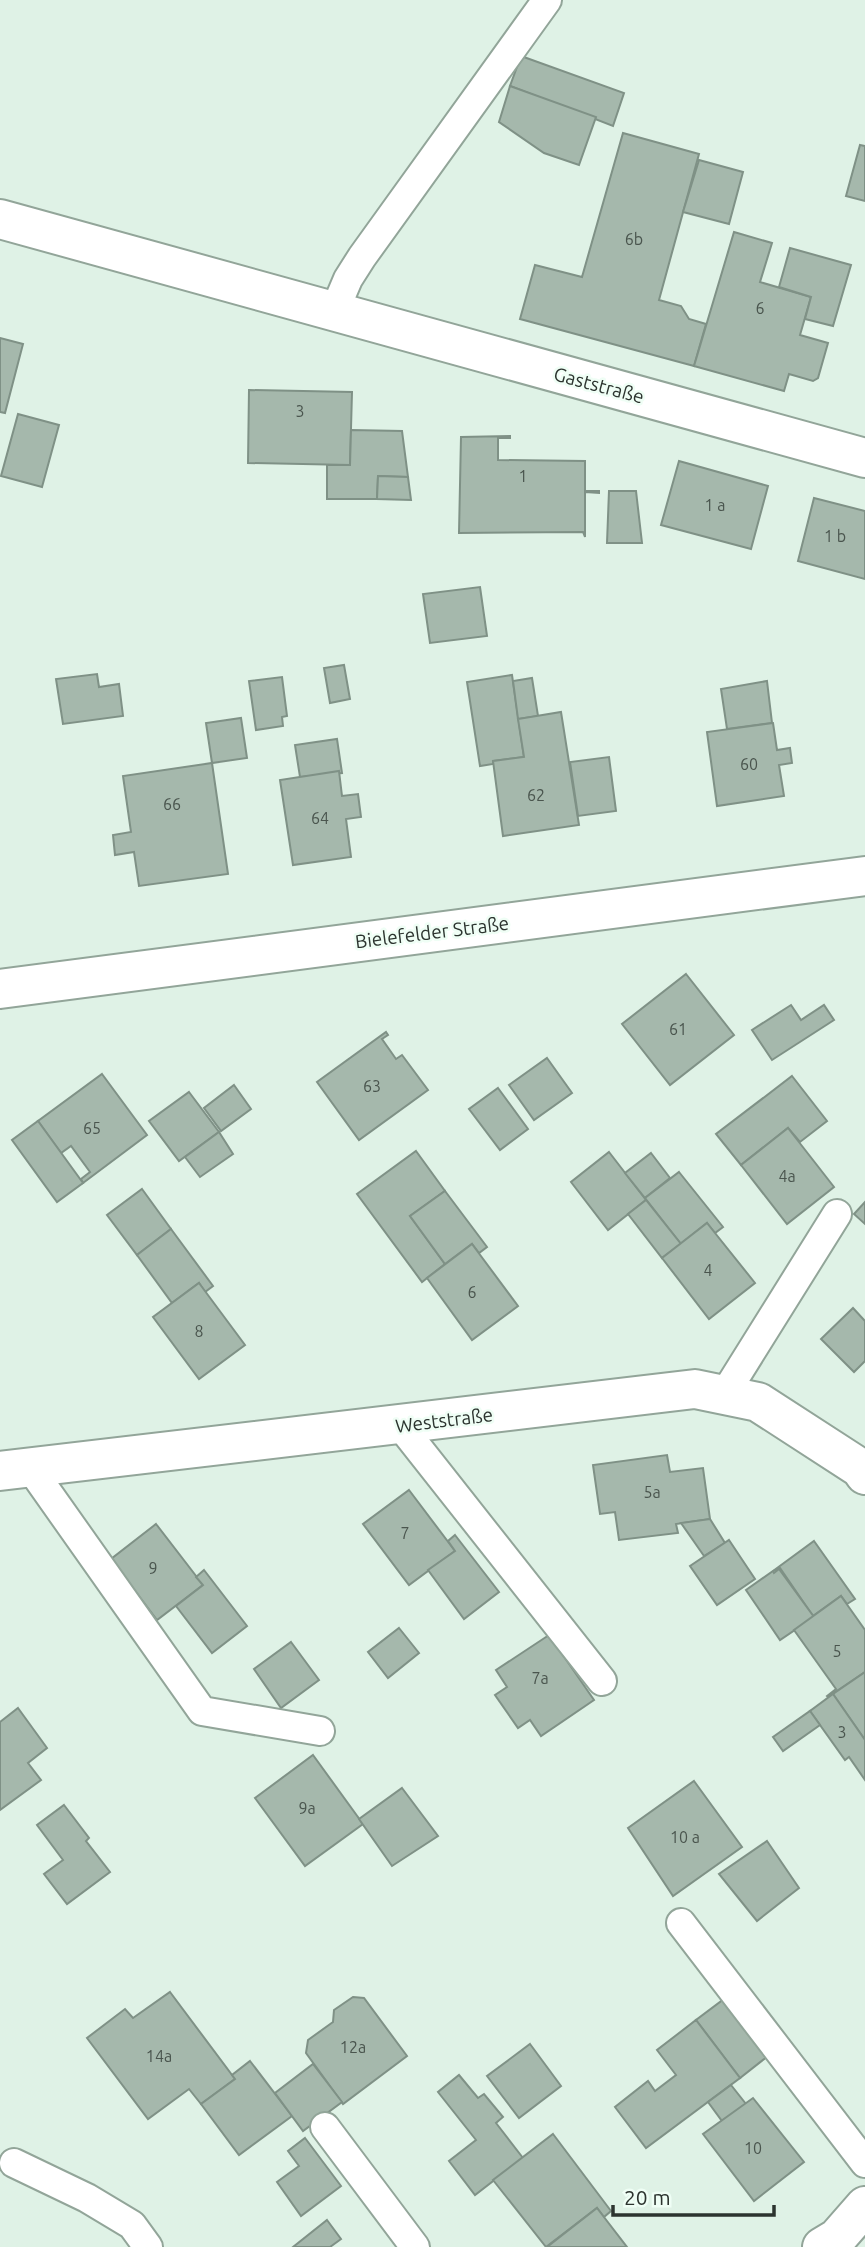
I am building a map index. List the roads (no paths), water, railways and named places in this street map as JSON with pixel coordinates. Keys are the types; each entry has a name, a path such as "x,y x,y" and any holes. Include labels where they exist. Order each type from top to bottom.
{"street":[{"name":"Gaststraße","path":"0,219 865,458"},
{"name":"Bielefelder Straße","path":"0,989 865,876"},
{"name":"Weststraße","path":"15,1469 695,1389 758,1402 860,1468 865,1475"},
{"path":"822,2247 837,2238 865,2206"}],"lane":[{"path":"334,312 348,279 362,257 547,0"},
{"path":"724,1395 837,1214"},
{"path":"400,1425 603,1681"},
{"path":"15,1469 202,1711 320,1731"},
{"path":"681,1923 865,2163"},
{"path":"325,2127 415,2247"},
{"path":"14,2163 87,2198 132,2225 148,2247"}]}
